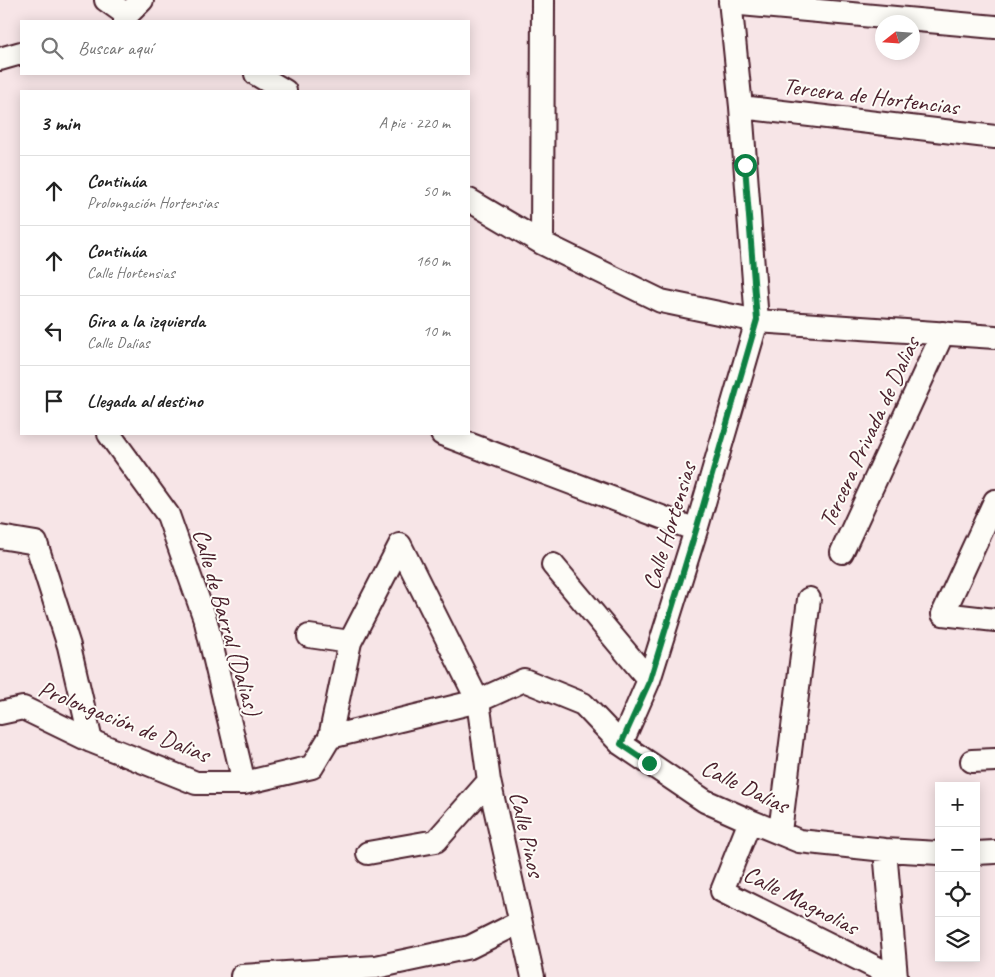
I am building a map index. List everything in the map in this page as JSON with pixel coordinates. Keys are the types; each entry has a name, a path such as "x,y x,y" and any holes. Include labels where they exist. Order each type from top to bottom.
{"street":[{"path":"106,0 131,12"},
{"path":"542,243 543,0"},
{"path":"757,320 741,107 730,1 995,26"},
{"path":"0,59 20,53"},
{"path":"258,75 283,90"},
{"name":"Tercera de Hortencias","path":"741,107 995,137"},
{"path":"470,201 542,243 661,301 757,320 995,337"},
{"name":"Calle Hortensias","path":"621,744 650,680 757,320"},
{"name":"Tercera Privada de Dalias","path":"842,552 943,333"},
{"name":"Calle de Barral (Dalias)","path":"110,435 168,516 206,622 244,783"},
{"path":"445,435 696,530"},
{"path":"995,500 943,614 995,620"},
{"path":"0,537 36,543 69,646 91,741"},
{"name":"Calle Pinos","path":"350,642 400,545 478,701 489,781 533,977"},
{"path":"553,566 650,680"},
{"path":"780,832 809,599"},
{"path":"309,636 350,642"},
{"name":"Prolongación de Dalias","path":"0,713 23,708 91,741 196,783 244,783 312,767 330,737 350,642"},
{"name":"Calle Dalias","path":"330,737 478,701 524,680 583,704 621,744 705,801 750,821 799,841 885,850 935,853"},
{"path":"972,761 995,760"},
{"path":"368,853 436,841 489,781"},
{"name":"Calle Magnolias","path":"750,821 722,891 896,977"},
{"path":"885,850 896,977"},
{"path":"980,853 995,852"},
{"path":"242,976 376,967 470,946 520,922"}],"route":[{"path":"649,763 621,744 650,680 757,320 745,165"}]}
